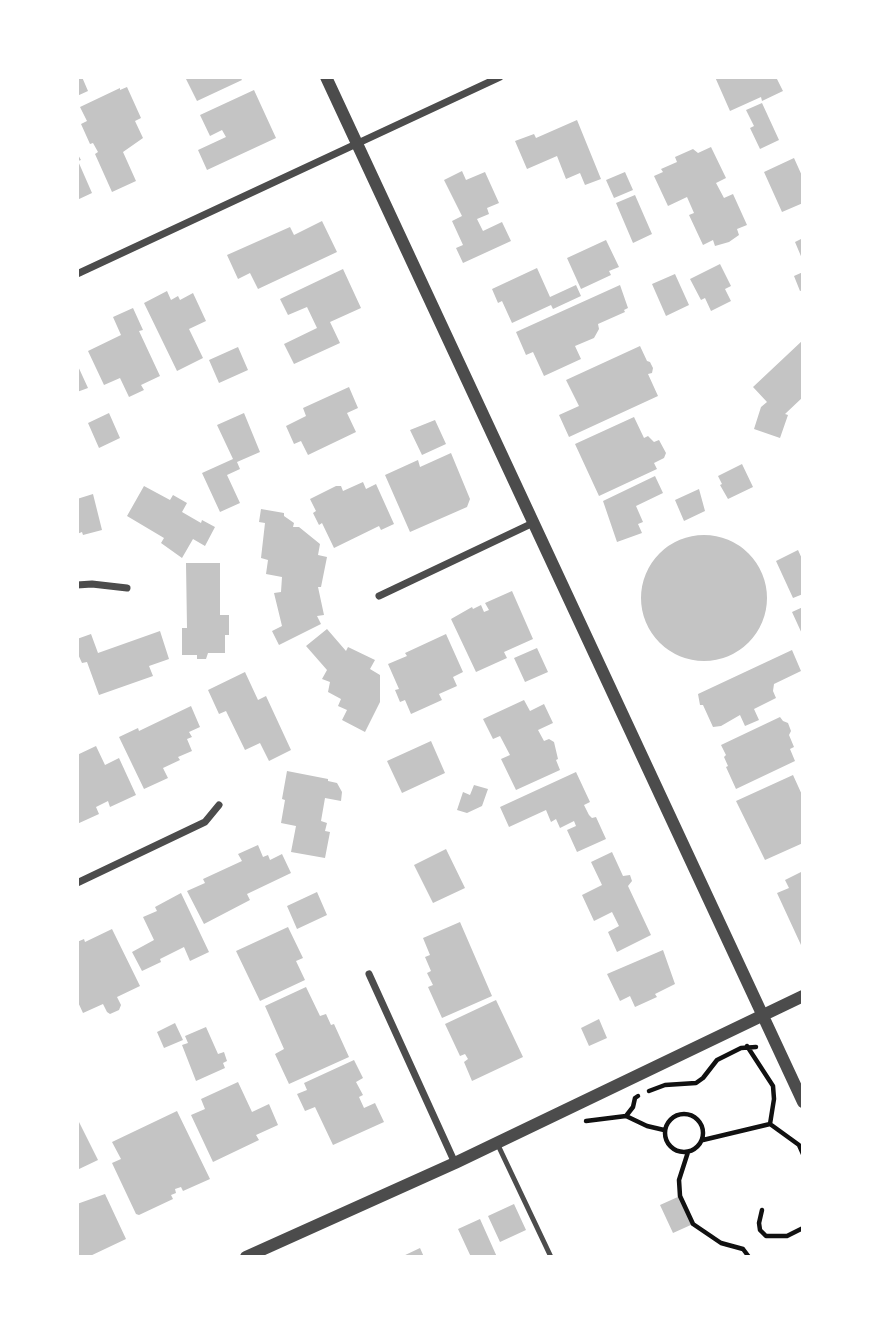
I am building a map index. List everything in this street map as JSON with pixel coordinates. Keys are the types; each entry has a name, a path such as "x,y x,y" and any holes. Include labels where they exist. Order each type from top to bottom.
{"street":[{"path":"326,77 803,1102"},
{"path":"77,274 500,77"},
{"path":"379,596 533,523"},
{"path":"77,585 127,588"},
{"path":"77,883 205,822 219,805"},
{"path":"369,974 455,1163"},
{"path":"246,1257 455,1163 803,996"}],"lane":[{"path":"496,1143 551,1257"}],"path":[{"path":"626,1116 633,1107 635,1098 665,1085 696,1083 703,1079 717,1060 746,1045 756,1047"},
{"path":"746,1045 773,1086 774,1099 769,1124"},
{"path":"682,1113 689,1114 703,1127 702,1140 694,1150 676,1151 670,1147 664,1130 671,1118 682,1113"},
{"path":"586,1121 626,1116 647,1126 664,1130"},
{"path":"702,1140 769,1124 799,1145 803,1154"},
{"path":"688,1152 679,1180 680,1196 693,1224 721,1242 743,1249 750,1257"},
{"path":"762,1210 760,1230 766,1236 787,1236 803,1228"}],"building":[{"path":"77,77 82,77 88,91 77,96"},
{"path":"185,77 240,77 242,80 197,101"},
{"path":"715,77 776,77 783,91 762,101 761,97 730,111"},
{"path":"127,87 141,118 135,121 143,138 123,152 136,181 112,192 95,154 98,152 93,143 90,144 81,124 87,121 80,107"},
{"path":"254,90 276,138 207,170 198,150 226,137 222,130 210,136 200,115"},
{"path":"762,103 779,140 760,149 750,128 754,126 746,110"},
{"path":"577,120 601,179 585,185 580,173 566,179 557,156 527,169 515,141 534,134 536,138"},
{"path":"711,147 726,178 716,183 724,198 733,194 747,225 737,229 739,235 729,242 715,246 713,240 703,245 689,215 694,213 687,197 668,206 654,176 663,172 661,169 677,162 675,157 693,149 698,153"},
{"path":"77,153 92,193 77,200"},
{"path":"794,158 803,178 803,203 782,212 764,172"},
{"path":"462,171 466,180 485,172 499,203 487,208 489,214 477,219 483,231 502,222 511,241 463,263 456,248 463,245 452,221 462,216 444,180"},
{"path":"625,172 633,190 614,198 606,180"},
{"path":"635,195 652,234 633,243 616,203"},
{"path":"322,221 337,252 258,289 250,273 238,279 227,255 290,227 294,235"},
{"path":"803,238 803,261 795,242"},
{"path":"606,240 619,267 609,271 611,275 581,289 567,258"},
{"path":"720,264 731,286 725,289 731,301 711,311 705,298 701,300 690,279"},
{"path":"537,268 550,297 576,285 581,296 553,309 551,305 512,323 502,301 498,303 492,289"},
{"path":"343,269 361,308 330,322 340,343 294,364 284,344 317,328 307,307 288,315 280,299"},
{"path":"803,272 803,290 800,291 794,276"},
{"path":"675,274 689,305 666,316 652,284"},
{"path":"620,285 628,308 625,312 598,324 599,329 594,338 575,346 581,359 544,376 533,352 526,355 516,332"},
{"path":"167,291 171,300 178,296 180,300 193,293 206,321 189,329 203,358 177,371 144,303"},
{"path":"133,308 143,330 139,331 160,376 141,385 144,390 129,397 120,378 104,385 88,351 121,335 113,317"},
{"path":"803,340 803,397 785,414 788,415 780,438 754,429 761,407 767,402 753,387"},
{"path":"640,346 653,368 652,373 648,374 658,396 569,437 559,415 579,406 566,380"},
{"path":"238,347 248,370 219,383 209,360"},
{"path":"77,364 88,388 77,392"},
{"path":"349,387 358,408 347,413 356,432 308,455 301,441 294,444 286,426 306,416 303,408"},
{"path":"109,413 120,438 99,448 88,423"},
{"path":"244,413 260,452 237,462 240,469 227,475 240,503 220,512 202,473 233,459 217,425"},
{"path":"634,417 644,438 648,436 654,442 659,440 666,453 664,458 654,463 657,469 599,496 575,444"},
{"path":"435,420 446,444 422,455 410,430"},
{"path":"451,453 470,499 467,507 410,532 385,475 418,460 420,467"},
{"path":"742,464 753,487 728,499 718,476"},
{"path":"655,476 663,493 636,506 643,522 638,524 642,533 617,542 603,501"},
{"path":"363,482 366,489 376,484 394,524 381,530 379,526 334,548 322,523 319,525 313,513 316,511 310,499 336,486 341,486 343,491"},
{"path":"144,486 170,500 173,495 187,503 182,512 201,523 202,520 215,527 205,546 193,539 182,558 161,543 164,538 127,516"},
{"path":"699,489 705,511 684,521 675,500"},
{"path":"93,494 102,530 77,534 77,499"},
{"path":"261,509 284,513 284,516 294,523 293,527 299,527 320,544 318,555 327,557 321,587 318,587 324,615 317,616 321,624 279,645 272,631 282,626 274,593 281,592 282,577 266,574 268,560 261,558 265,523 259,522"},
{"path":"704,535 728,540 749,553 762,574 767,598 762,622 749,643 728,656 704,661 680,656 659,643 646,622 641,598 646,574 659,553 680,540"},
{"path":"798,550 803,561 803,594 793,598 776,561"},
{"path":"186,563 220,563 220,615 229,615 225,653 208,653 206,659 197,659 197,655 182,655 182,628 187,628"},
{"path":"512,591 533,639 504,652 507,658 476,672 451,619 472,607 473,609 481,605 484,612 489,610 485,603"},
{"path":"803,607 803,636 792,612"},
{"path":"327,629 346,651 348,647 375,660 370,669 380,675 380,702 365,732 342,720 347,710 338,706 341,699 328,692 330,682 322,679 327,670 306,646"},
{"path":"160,631 169,659 149,666 153,676 99,695 87,662 82,663 77,652 77,639 91,634 98,653"},
{"path":"446,634 463,672 453,677 457,686 439,694 442,700 411,714 405,700 400,702 395,690 399,689 388,664"},
{"path":"537,648 548,672 525,682 514,658"},
{"path":"792,650 801,671 774,684 776,698 754,709 759,720 745,726 740,715 721,726 713,727 703,705 700,705 698,694"},
{"path":"245,672 258,700 266,696 291,750 269,761 260,743 245,750 226,711 219,714 208,690"},
{"path":"524,700 530,711 544,704 553,723 538,730 544,741 549,739 554,742 560,770 516,790 501,759 510,755 500,736 493,739 483,719"},
{"path":"191,706 200,727 189,732 192,737 187,739 192,751 163,768 168,778 144,789 119,737 138,728 139,731"},
{"path":"780,717 788,723 791,731 789,735 794,747 790,749 795,761 736,789 726,767 726,755 721,745"},
{"path":"431,741 445,773 402,793 387,761"},
{"path":"96,746 105,765 119,758 136,795 110,807 108,801 96,807 99,814 77,824 77,755"},
{"path":"287,771 328,779 337,783 342,792 341,801 325,798 321,821 327,823 325,831 330,832 325,858 291,852 296,826 281,823"},
{"path":"576,772 590,802 584,805 592,818 596,817 606,839 577,852 567,830 576,826 574,821 560,828 556,819 551,822 546,810 509,827 500,807"},
{"path":"793,775 803,797 803,843 765,860 736,801"},
{"path":"474,785 488,789 482,806 467,813 457,810 463,792 470,795"},
{"path":"258,845 263,857 268,855 270,860 282,854 291,873 247,894 250,900 204,924 187,891 205,883 203,879 242,861 238,854"},
{"path":"446,849 465,888 433,903 414,865"},
{"path":"612,852 623,876 630,875 632,881 628,886 651,935 617,952 608,932 619,926 612,912 594,921 582,895 602,885 591,862"},
{"path":"803,871 801,945 777,893 789,888 785,880"},
{"path":"317,892 327,915 297,929 287,906"},
{"path":"181,893 209,952 190,961 184,947 142,971 132,952 154,940 143,917 157,911 155,907"},
{"path":"460,922 492,996 442,1018 428,987 433,985 427,973 431,971 425,957 430,955 423,938"},
{"path":"288,927 303,958 296,961 305,980 260,1001 236,951"},
{"path":"112,929 140,986 117,997 121,1005 119,1010 110,1014 103,1004 83,1013 77,1000 77,942 84,939 85,942"},
{"path":"663,950 675,984 655,994 657,997 635,1007 630,996 620,1001 607,974"},
{"path":"306,987 320,1016 326,1014 331,1025 334,1024 349,1057 289,1084 275,1054 284,1049 265,1006"},
{"path":"496,1000 523,1057 472,1081 464,1062 468,1059 465,1054 460,1056 445,1024"},
{"path":"599,1019 607,1038 589,1046 581,1028"},
{"path":"175,1023 183,1040 164,1048 157,1032"},
{"path":"206,1027 218,1054 224,1052 227,1061 223,1063 225,1068 196,1081 182,1045 188,1043 185,1036"},
{"path":"354,1060 363,1078 356,1082 363,1095 359,1097 364,1108 375,1103 384,1122 333,1145 315,1107 305,1111 297,1094 307,1090 304,1083"},
{"path":"238,1082 252,1112 269,1104 278,1125 256,1135 259,1140 213,1162 191,1115 205,1109 201,1099"},
{"path":"177,1111 210,1179 183,1191 181,1187 175,1189 176,1193 171,1195 173,1199 136,1214 112,1163 121,1159 112,1142"},
{"path":"77,1118 98,1160 77,1170"},
{"path":"105,1194 126,1239 88,1257 77,1257 77,1204"},
{"path":"680,1196 693,1224 673,1233 660,1205"},
{"path":"514,1204 526,1230 500,1242 488,1216"},
{"path":"480,1219 497,1257 471,1257 458,1229"},
{"path":"420,1248 424,1257 401,1257"}]}
